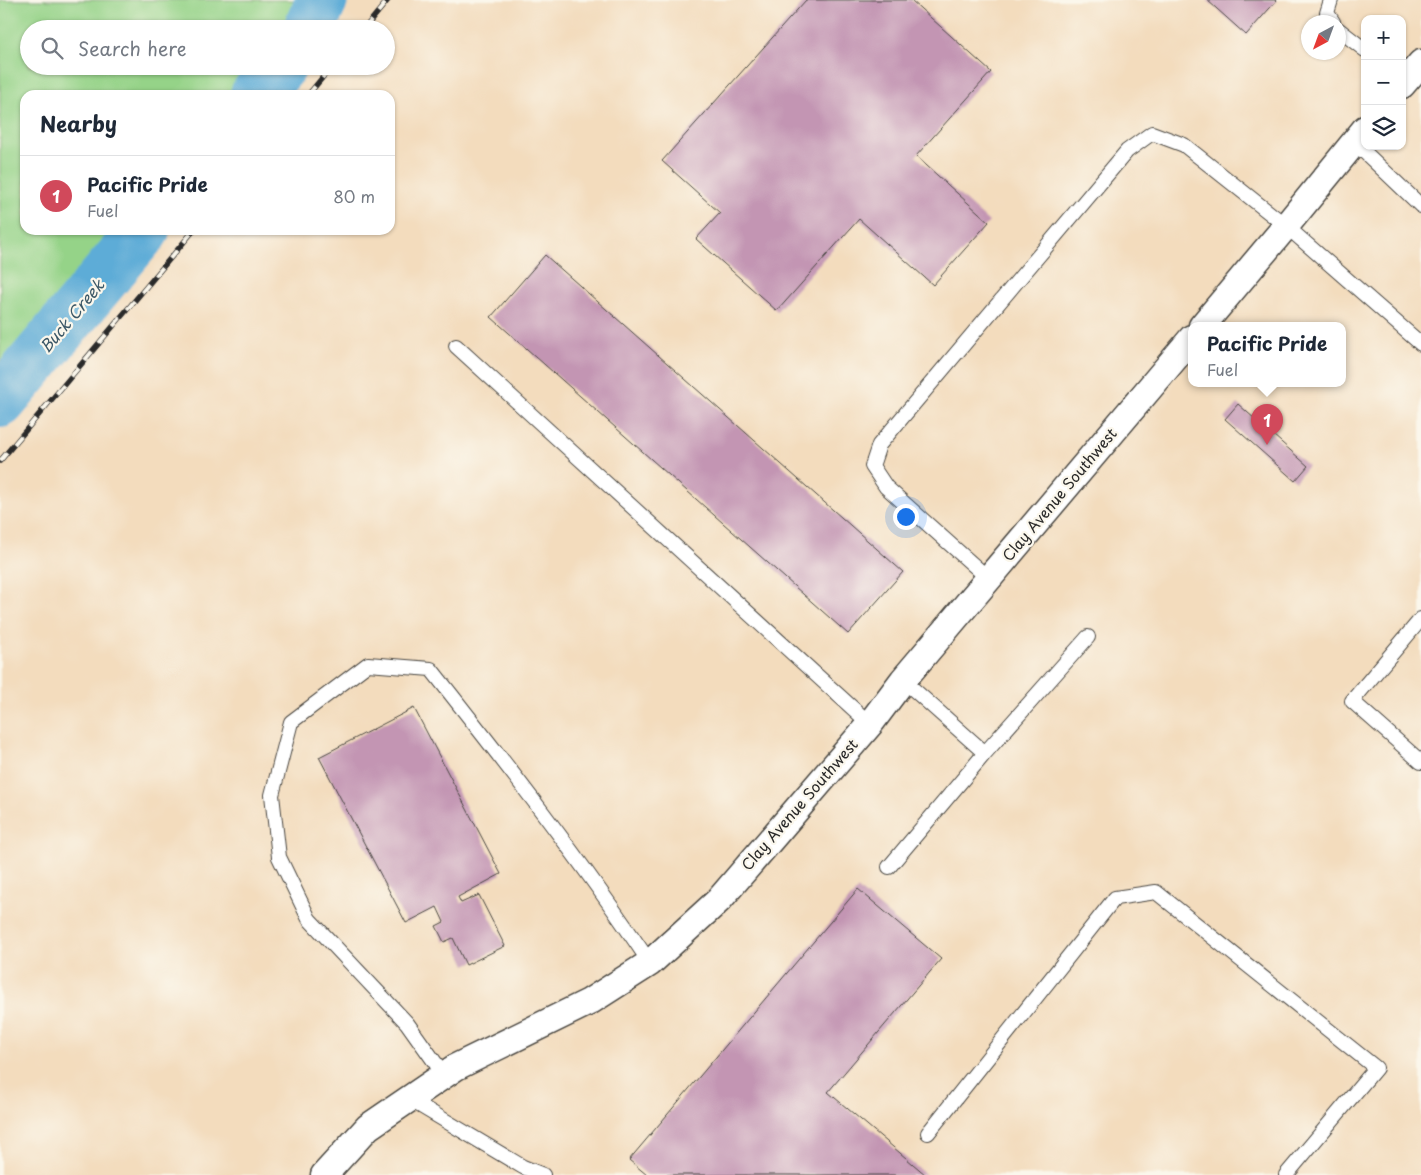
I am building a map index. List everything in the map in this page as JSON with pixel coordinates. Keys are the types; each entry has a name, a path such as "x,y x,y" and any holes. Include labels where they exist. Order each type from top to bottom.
{"street":[{"path":"1406,80 1421,63"},
{"path":"1205,322 1359,135"},
{"name":"Clay Avenue Southwest","path":"324,1175 368,1127 456,1066 589,1002 650,963 719,900 870,724 902,680 1188,343"}],"lane":[{"path":"1328,15 1327,13 1331,0"},
{"path":"1346,35 1361,47"},
{"path":"989,579 886,487 872,466 879,445 1127,151 1152,133 1184,145 1286,226 1421,344"},
{"path":"1359,135 1421,206"},
{"path":"456,346 870,724"},
{"path":"1421,619 1352,701 1421,762"},
{"path":"889,866 985,753 1088,637"},
{"path":"444,1075 407,1023 309,919 278,857 272,794 291,722 368,664 431,669 607,899 650,963"},
{"path":"902,680 985,753"},
{"path":"928,1133 1115,898 1156,892 1376,1068 1286,1175"},
{"path":"409,1099 522,1167 543,1175"}],"green space":[{"path":"0,0 333,0 316,20 20,20 20,75 270,75 257,90 20,90 20,235 136,235 0,397"}],"building":[{"path":"806,0 911,0 991,72 916,156 989,222 933,285 859,219 777,311 696,239 720,213 662,161"},
{"path":"1207,0 1277,0 1246,35"},
{"path":"545,255 903,572 848,634 491,317"},
{"path":"1238,404 1308,466 1295,481 1225,419"},
{"path":"414,708 501,874 458,897 461,903 479,895 505,946 466,965 453,938 444,942 436,926 444,922 437,907 406,923 319,757"},
{"path":"858,889 941,959 828,1092 926,1175 647,1175 629,1160"}],"waterway":[{"name":"Buck Creek","path":"313,20 322,0"},
{"name":"Buck Creek","path":"260,90 273,75"},
{"name":"Buck Creek","path":"0,402 140,235"}],"railway":[{"path":"371,20 388,0"},
{"path":"312,90 325,75"},
{"path":"0,461 190,235"}],"place":[{"name":"Pacific Pride","path":"1267,445"}]}
